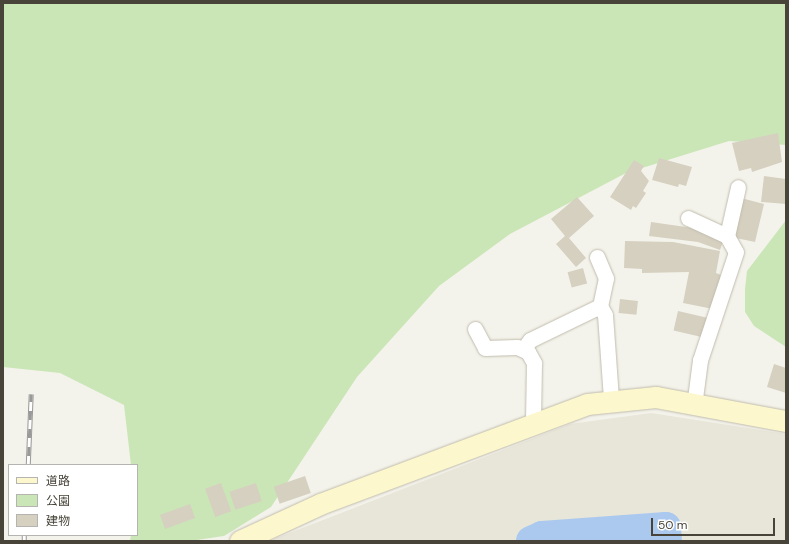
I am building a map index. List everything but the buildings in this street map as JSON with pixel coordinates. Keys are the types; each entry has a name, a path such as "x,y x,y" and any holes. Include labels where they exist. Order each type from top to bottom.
{"street":[{"path":"727,236 738,187"},
{"path":"688,218 727,236 734,243 736,256 700,360 694,406"},
{"path":"597,257 606,278 600,306 605,315 611,399"},
{"path":"524,348 530,340 600,306"},
{"path":"475,329 485,348 524,348"},
{"path":"524,348 534,364 533,422"},
{"path":"240,541 261,536 533,422 611,399 656,397 694,406 786,421"}],"shaded area":[{"path":"651,413 786,434 786,541 269,541 570,424"}],"green space":[{"path":"3,3 786,3 786,145 729,141 626,173 510,234 439,286 357,377 271,507 224,536 190,541 130,541 131,536 138,536 138,464 131,464 124,405 60,373 3,367"},
{"path":"786,220 786,347 754,326 745,312 745,289 747,271"}],"waterway":[{"path":"531,541 542,536 666,527 667,541"}],"railway":[{"path":"28,464 31,394"},
{"path":"24,536 24,541"}]}
